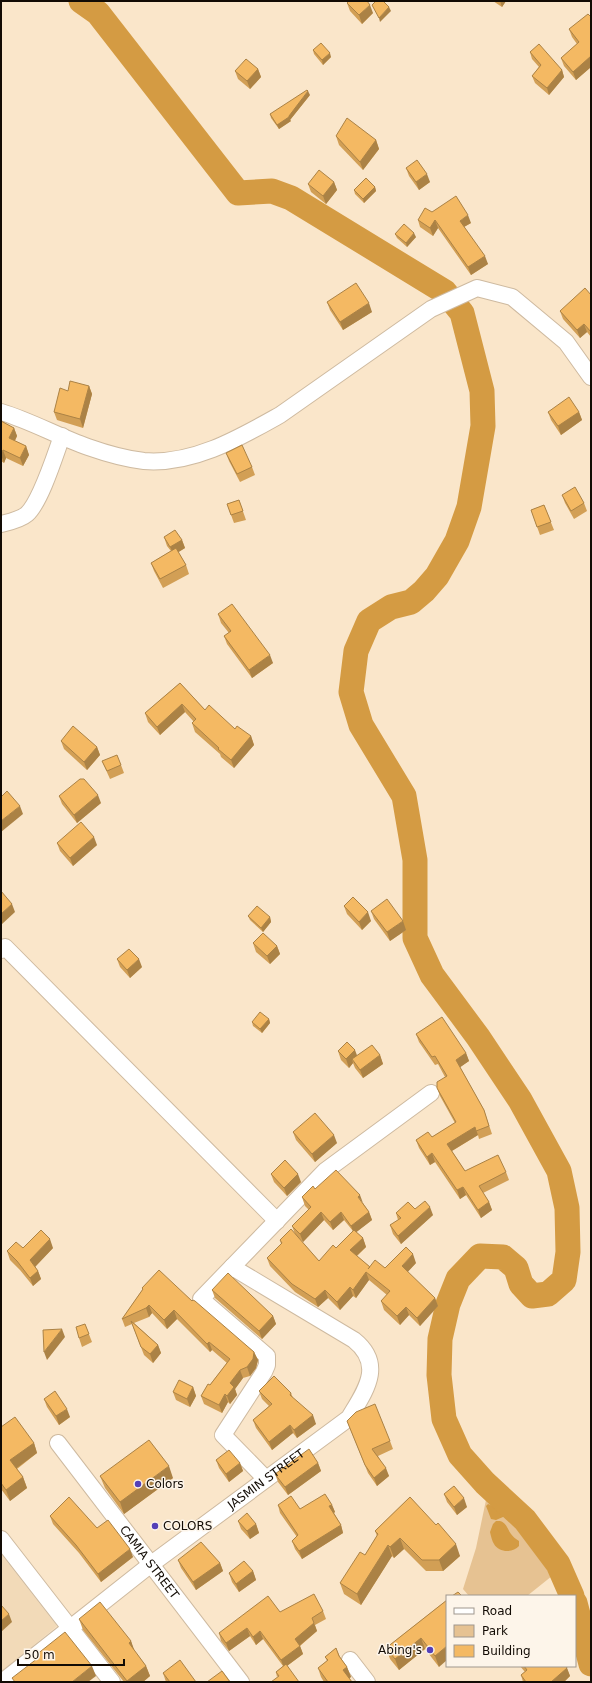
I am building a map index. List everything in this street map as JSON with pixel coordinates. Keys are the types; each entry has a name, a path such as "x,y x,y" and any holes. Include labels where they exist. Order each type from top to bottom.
{"street":[{"path":"1,412 88,447 144,461 184,458 205,452 280,415 430,309 477,288 512,297 566,342 591,377"},
{"path":"1,524 14,521 26,515 36,502 62,436"},
{"path":"1,950 5,947 277,1221"},
{"path":"266,1479 223,1435 264,1372 268,1360 262,1351 201,1299 325,1171 431,1093"},
{"name":"JASMIN STREET","path":"2,1682 150,1565 349,1418 366,1388 369,1380 370,1369 369,1357 363,1348 354,1340 232,1267"},
{"name":"CAMIA STREET","path":"58,1443 241,1682"},
{"path":"1,1539 112,1682"},
{"path":"350,1660 367,1682"}],"shaded area":[{"path":"488,1504 498,1508 503,1513 503,1517 496,1520 491,1519 486,1506"},
{"path":"496,1521 505,1524 512,1535 519,1541 519,1546 510,1551 496,1547 490,1532"},
{"path":"1,1554 57,1626 1,1672"}],"green space":[{"path":"486,1500 500,1505 514,1516 557,1572 528,1595 468,1595 463,1589 476,1548"}],"building":[{"path":"349,1 367,1 370,5 359,15 347,3"},
{"path":"376,1 383,1 389,7 379,18 372,5"},
{"path":"588,14 590,16 591,15 591,56 573,72 561,58 579,42 569,29"},
{"path":"321,43 330,53 322,60 313,50"},
{"path":"539,44 562,70 547,88 532,76 541,65 530,52"},
{"path":"246,59 258,69 247,81 235,71"},
{"path":"307,90 308,91 289,117 277,125 270,114"},
{"path":"347,118 376,140 360,162 336,136"},
{"path":"417,160 427,174 416,182 406,168"},
{"path":"319,170 334,182 323,196 308,184"},
{"path":"366,178 375,187 363,199 354,190"},
{"path":"456,196 468,215 460,221 485,256 468,267 435,220 430,228 418,220 425,208 432,212"},
{"path":"404,224 414,233 406,243 395,234"},
{"path":"356,283 369,303 340,322 327,302"},
{"path":"585,288 591,295 591,332 584,324 577,330 560,311"},
{"path":"70,381 89,386 80,419 54,412 60,388 68,391"},
{"path":"569,397 579,412 558,426 548,412"},
{"path":"1,421 14,428 9,438 26,446 20,458 3,450 1,454"},
{"path":"242,445 252,467 237,474 226,453"},
{"path":"575,487 584,503 571,511 562,495"},
{"path":"239,500 243,511 231,515 227,504"},
{"path":"544,505 551,522 537,527 531,510"},
{"path":"175,530 182,540 170,547 164,537"},
{"path":"176,548 186,565 160,579 151,563"},
{"path":"232,604 270,655 249,670 224,636 231,631 218,614"},
{"path":"180,683 205,710 209,705 235,729 237,726 251,736 231,760 192,723 196,719 182,704 157,727 145,713"},
{"path":"73,726 97,747 84,762 61,741"},
{"path":"117,755 121,765 107,771 102,761"},
{"path":"80,779 84,779 98,795 74,815 59,796"},
{"path":"7,791 20,806 1,821 1,797"},
{"path":"81,822 94,837 70,858 57,843"},
{"path":"1,891 12,904 1,914"},
{"path":"353,897 368,912 359,922 344,906"},
{"path":"387,899 403,921 387,932 371,911"},
{"path":"257,906 270,917 261,928 248,916"},
{"path":"263,933 277,946 267,956 253,943"},
{"path":"129,949 139,959 127,970 117,959"},
{"path":"260,1012 269,1019 260,1029 252,1022"},
{"path":"442,1017 466,1053 456,1060 484,1110 489,1126 476,1131 475,1127 447,1144 465,1171 498,1155 506,1172 479,1186 489,1202 478,1210 463,1187 457,1190 432,1153 427,1157 416,1140 428,1132 432,1137 456,1122 437,1088 437,1082 447,1076 435,1056 432,1057 416,1034"},
{"path":"347,1042 355,1050 346,1059 338,1051"},
{"path":"372,1045 380,1055 360,1070 352,1059"},
{"path":"315,1113 334,1135 312,1154 293,1132"},
{"path":"285,1160 298,1174 284,1188 271,1174"},
{"path":"336,1170 360,1195 358,1197 369,1212 351,1226 341,1212 330,1222 321,1212 300,1234 292,1226 311,1207 302,1197 313,1186 315,1189"},
{"path":"425,1201 430,1207 398,1236 390,1225 401,1218 396,1213 408,1202 415,1209"},
{"path":"291,1229 319,1261 333,1245 336,1248 354,1230 363,1238 350,1250 370,1267 375,1260 385,1268 406,1247 413,1254 402,1266 435,1298 417,1318 406,1307 397,1316 381,1301 390,1291 366,1272 353,1290 350,1287 337,1302 325,1290 315,1299 292,1284 267,1258 282,1243 280,1240"},
{"path":"41,1230 50,1239 30,1260 38,1271 30,1278 7,1251 16,1242 23,1248"},
{"path":"159,1270 192,1301 195,1301 254,1352 253,1359 247,1367 240,1370 230,1383 234,1387 227,1396 225,1394 219,1405 201,1396 208,1384 210,1385 230,1359 209,1342 207,1344 174,1310 164,1320 149,1305 146,1308 122,1319 143,1289 142,1288"},
{"path":"228,1273 273,1316 259,1331 212,1290"},
{"path":"131,1321 158,1345 150,1354 141,1347"},
{"path":"85,1324 89,1334 79,1338 76,1327"},
{"path":"62,1329 44,1352 43,1330"},
{"path":"274,1376 291,1393 290,1395 313,1415 294,1430 290,1425 269,1442 253,1420 272,1404 259,1391"},
{"path":"179,1380 193,1387 187,1399 173,1392"},
{"path":"55,1391 67,1409 56,1416 44,1399"},
{"path":"375,1404 390,1441 372,1449 386,1468 374,1478 365,1465 347,1421 356,1412"},
{"path":"15,1417 34,1443 10,1460 23,1477 6,1490 1,1483 1,1427"},
{"path":"149,1440 169,1466 120,1502 100,1476"},
{"path":"309,1449 318,1463 285,1487 275,1474"},
{"path":"229,1450 240,1463 226,1474 216,1460"},
{"path":"454,1486 464,1498 454,1507 444,1494"},
{"path":"325,1494 332,1505 329,1506 341,1525 299,1551 292,1541 298,1535 278,1505 291,1496 300,1509"},
{"path":"69,1497 97,1528 108,1520 130,1549 98,1574 76,1545 50,1516"},
{"path":"410,1497 436,1525 438,1523 456,1544 439,1560 422,1560 400,1538 390,1547 388,1545 357,1594 340,1583 360,1552 365,1555 378,1534 375,1531"},
{"path":"247,1513 256,1524 247,1531 238,1521"},
{"path":"201,1542 220,1563 193,1582 178,1560"},
{"path":"244,1561 253,1571 236,1584 229,1573"},
{"path":"458,1592 461,1595 454,1595"},
{"path":"314,1594 323,1611 312,1618 314,1623 295,1639 300,1646 281,1660 260,1631 253,1637 247,1628 226,1643 219,1633 268,1596 280,1612"},
{"path":"446,1601 446,1647 435,1656 421,1638 395,1659 386,1648"},
{"path":"100,1602 131,1641 129,1643 146,1666 127,1681 79,1619"},
{"path":"1,1605 9,1614 1,1621"},
{"path":"65,1632 92,1666 72,1682 15,1682 12,1678 38,1658 36,1655"},
{"path":"336,1648 339,1656 347,1667 343,1670 352,1682 328,1682 318,1668 328,1660 325,1657"},
{"path":"180,1660 196,1682 170,1682 163,1673"},
{"path":"286,1664 299,1682 271,1682 279,1676 276,1672"},
{"path":"525,1667 567,1668 551,1682 526,1682 521,1675 527,1670"},
{"path":"222,1671 230,1682 207,1682"}],"waterway":[{"path":"81,1 98,13 238,193 272,191 291,198 445,292 462,313 482,391 483,426 469,507 457,541 437,576 424,591 411,602 391,607 369,621 356,651 351,692 361,725 404,796 415,860 415,938 432,975 478,1037 520,1100 559,1171 567,1208 568,1252 564,1280 548,1294 532,1296 521,1284 516,1268 503,1257 480,1256 458,1279 448,1304 440,1339 439,1375 444,1419 460,1455 485,1483 525,1520 558,1564 572,1595"},
{"path":"576,1607 591,1664"}],"place":[{"name":"Colors","path":"138,1484"},
{"name":"COLORS","path":"155,1526"},
{"name":"Abing's","path":"430,1650"}]}
